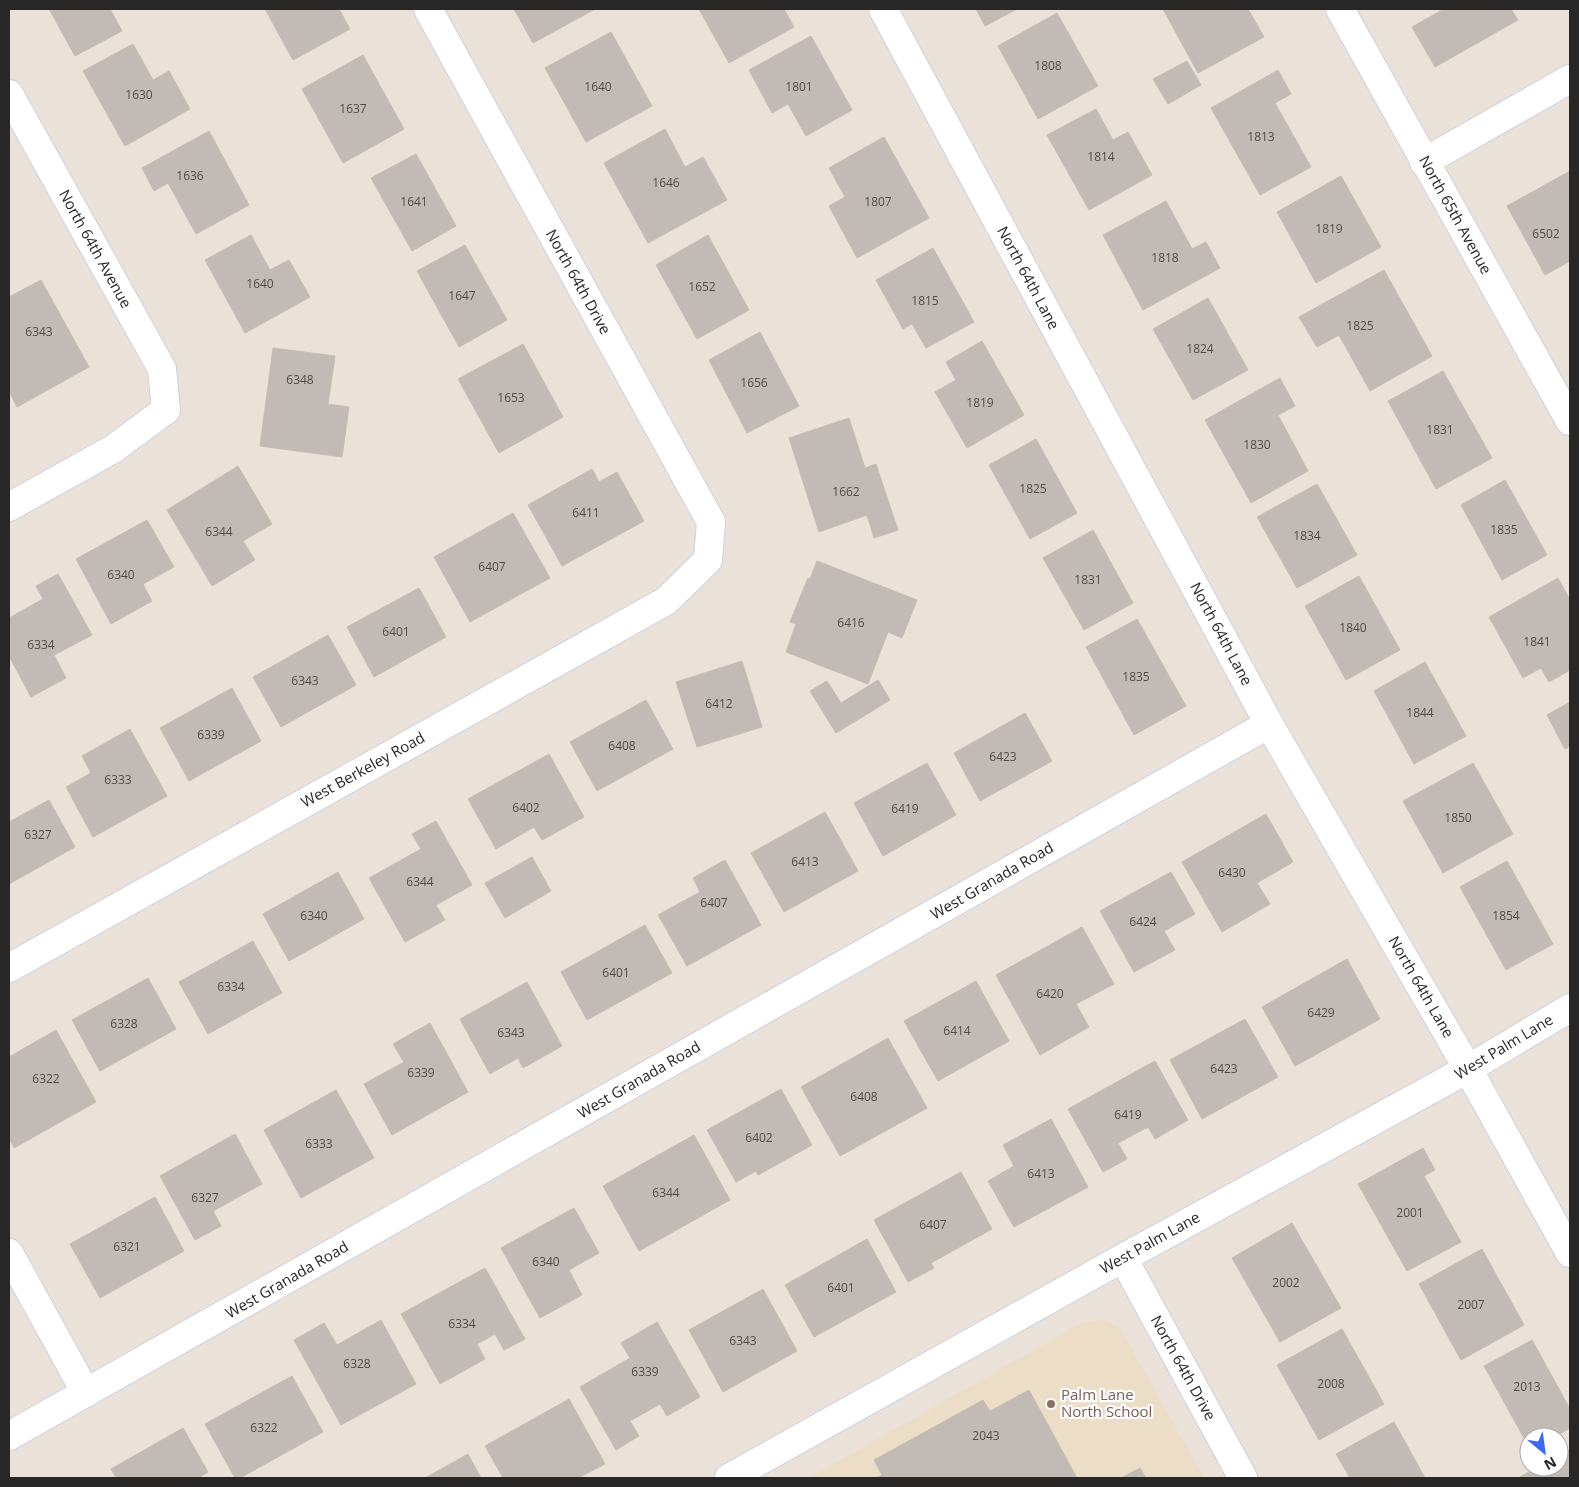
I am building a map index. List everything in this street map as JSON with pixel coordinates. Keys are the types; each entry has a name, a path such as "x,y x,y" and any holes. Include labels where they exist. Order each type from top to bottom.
{"street":[{"name":"North 64th Drive","path":"428,9 711,522 708,560"},
{"name":"North 64th Lane","path":"883,9 1269,724 1468,1069 1570,1253"},
{"name":"North 65th Avenue","path":"1340,9 1570,421"},
{"path":"1424,162 1570,79"},
{"name":"North 64th Avenue","path":"9,94 162,369 166,410 113,449 9,506"},
{"name":"West Berkeley Road","path":"9,968 666,602 708,560"},
{"name":"West Granada Road","path":"9,1436 1269,724"},
{"name":"West Palm Lane","path":"729,1478 1123,1258 1468,1069 1570,1008"},
{"path":"9,1253 86,1393"},
{"name":"North 64th Drive","path":"1123,1258 1243,1478"}],"shaded area":[{"name":"Palm Lane North School","path":"1103,1319 1121,1330 1204,1478 809,1478 1080,1324"}],"building":[{"path":"49,9 110,9 122,31 75,56"},
{"path":"265,9 339,9 350,29 293,60"},
{"path":"514,9 595,9 533,43"},
{"path":"699,9 784,9 794,27 729,63"},
{"path":"976,9 1017,9 985,26"},
{"path":"1163,9 1248,9 1264,37 1198,73"},
{"path":"1444,9 1511,9 1518,20 1435,67 1412,27"},
{"path":"1057,13 1098,86 1038,119 998,46"},
{"path":"611,32 652,106 586,142 545,68"},
{"path":"811,36 852,110 806,136 788,104 772,113 749,70"},
{"path":"133,44 153,80 169,71 190,109 125,146 83,71"},
{"path":"363,55 404,129 343,163 302,89"},
{"path":"1187,61 1201,85 1168,104 1153,79"},
{"path":"1278,70 1291,94 1275,103 1311,167 1260,195 1211,108"},
{"path":"1096,109 1113,140 1128,132 1152,175 1089,210 1047,135"},
{"path":"665,129 685,167 703,157 727,200 648,243 604,163"},
{"path":"209,131 249,205 196,234 168,183 154,191 142,168"},
{"path":"884,137 929,218 857,258 829,206 845,197 829,168"},
{"path":"416,154 456,226 412,251 371,178"},
{"path":"1570,171 1570,261 1545,275 1507,206"},
{"path":"1341,176 1381,247 1316,283 1277,212"},
{"path":"1166,201 1192,249 1206,242 1220,268 1143,310 1103,235"},
{"path":"251,235 270,270 289,260 310,297 245,333 205,260"},
{"path":"708,235 749,310 697,339 656,265"},
{"path":"465,245 507,320 459,347 417,271"},
{"path":"933,248 974,322 926,348 912,324 903,329 876,280"},
{"path":"1384,270 1432,356 1370,391 1339,335 1317,347 1299,317"},
{"path":"41,280 89,367 17,407 9,391 9,297"},
{"path":"1208,298 1248,370 1193,400 1153,329"},
{"path":"760,332 799,406 747,433 709,360"},
{"path":"982,341 1024,415 967,448 935,392 956,380 946,362"},
{"path":"523,344 563,417 499,453 458,379"},
{"path":"273,348 335,356 328,404 349,407 342,457 260,446"},
{"path":"1443,371 1492,458 1436,489 1388,401"},
{"path":"1280,378 1295,406 1278,415 1308,471 1251,503 1205,420"},
{"path":"849,418 865,468 876,464 898,530 874,538 867,515 819,532 789,438"},
{"path":"1036,439 1077,513 1030,539 989,465"},
{"path":"238,466 272,524 243,541 255,560 212,586 167,510"},
{"path":"592,469 599,482 617,472 644,521 562,566 528,505"},
{"path":"1505,480 1547,555 1502,580 1461,505"},
{"path":"1317,484 1357,555 1297,588 1257,517"},
{"path":"513,513 550,578 470,622 434,557"},
{"path":"147,520 174,567 143,584 152,601 111,624 76,559"},
{"path":"1093,530 1133,603 1084,630 1043,558"},
{"path":"817,561 917,600 902,638 888,632 868,684 786,652 796,624 790,622"},
{"path":"58,574 92,635 54,655 66,678 31,697 9,656 9,618 43,599 36,586"},
{"path":"1359,576 1400,650 1346,680 1305,606"},
{"path":"1558,578 1570,600 1570,670 1549,682 1541,668 1523,678 1489,617"},
{"path":"419,588 446,637 374,677 347,627"},
{"path":"1137,619 1186,706 1134,735 1086,647"},
{"path":"328,635 356,685 281,727 253,677"},
{"path":"742,661 762,727 697,747 676,682"},
{"path":"1425,662 1466,736 1414,764 1374,691"},
{"path":"878,680 890,700 836,733 810,691 827,681 841,703"},
{"path":"232,688 261,741 189,781 160,728"},
{"path":"646,700 673,749 597,791 570,742"},
{"path":"1570,702 1570,746 1565,749 1547,715"},
{"path":"1025,713 1052,761 980,801 954,753"},
{"path":"130,729 167,796 93,837 66,787 91,773 82,756"},
{"path":"549,754 584,817 542,840 534,827 496,849 468,799"},
{"path":"927,763 956,815 883,856 854,803"},
{"path":"1473,763 1513,834 1443,873 1403,801"},
{"path":"49,800 75,847 9,884 9,822"},
{"path":"825,812 858,871 784,912 751,853"},
{"path":"1266,814 1293,862 1257,883 1270,904 1222,932 1182,862"},
{"path":"436,821 472,885 436,905 445,920 405,942 369,878 421,849 412,834"},
{"path":"532,857 551,891 505,918 485,883"},
{"path":"725,860 761,925 687,966 658,915 700,892 693,878"},
{"path":"1507,861 1553,944 1506,970 1460,887"},
{"path":"338,872 364,919 289,961 263,914"},
{"path":"1171,872 1195,914 1164,931 1175,950 1134,972 1100,911"},
{"path":"645,925 672,973 587,1020 561,972"},
{"path":"1082,927 1114,984 1076,1004 1089,1027 1040,1055 996,975"},
{"path":"253,941 282,993 208,1034 179,982"},
{"path":"1347,959 1380,1019 1295,1066 1262,1007"},
{"path":"148,978 176,1029 100,1071 72,1020"},
{"path":"976,981 1009,1041 938,1081 904,1021"},
{"path":"527,982 562,1046 523,1068 518,1058 490,1074 460,1019"},
{"path":"1245,1019 1278,1077 1202,1119 1170,1060"},
{"path":"430,1023 468,1092 392,1135 364,1084 404,1062 393,1044"},
{"path":"56,1030 96,1102 14,1148 9,1138 9,1057"},
{"path":"888,1038 927,1108 840,1156 801,1087"},
{"path":"1155,1061 1188,1120 1155,1139 1148,1127 1118,1143 1127,1159 1103,1172 1068,1109"},
{"path":"781,1089 812,1145 758,1175 756,1171 736,1182 707,1130"},
{"path":"336,1090 374,1158 301,1198 264,1130"},
{"path":"1051,1119 1088,1187 1014,1227 988,1181 1014,1166 1003,1145"},
{"path":"235,1134 262,1184 213,1211 221,1226 195,1240 160,1176"},
{"path":"694,1135 730,1200 639,1251 603,1186"},
{"path":"1423,1148 1435,1170 1424,1176 1461,1242 1407,1271 1358,1184"},
{"path":"961,1172 992,1229 931,1263 934,1268 908,1282 874,1220"},
{"path":"155,1197 184,1251 100,1298 70,1244"},
{"path":"574,1208 599,1253 569,1270 582,1295 540,1318 501,1248"},
{"path":"1292,1223 1341,1308 1280,1342 1232,1258"},
{"path":"867,1239 896,1292 814,1337 785,1285"},
{"path":"1482,1249 1524,1325 1461,1360 1419,1284"},
{"path":"485,1268 525,1339 504,1350 495,1334 477,1344 485,1359 440,1384 401,1314"},
{"path":"763,1289 797,1351 723,1392 689,1330"},
{"path":"381,1320 416,1384 341,1425 294,1340 324,1323 337,1345"},
{"path":"657,1322 700,1397 667,1416 660,1404 630,1421 639,1436 616,1450 580,1387 630,1358 621,1343"},
{"path":"1342,1329 1384,1404 1319,1440 1277,1365"},
{"path":"1532,1340 1570,1409 1570,1428 1519,1427 1519,1429 1484,1366"},
{"path":"292,1376 323,1432 240,1478 235,1478 205,1424"},
{"path":"1029,1390 1077,1478 876,1478 882,1475 874,1460 983,1400 990,1411"},
{"path":"569,1399 605,1464 578,1478 503,1478 485,1446"},
{"path":"1394,1422 1425,1478 1350,1478 1336,1454"},
{"path":"183,1428 208,1472 198,1478 116,1478 111,1469"},
{"path":"1569,1450 1570,1478 1518,1478 1569,1477"},
{"path":"468,1454 481,1478 425,1478"},
{"path":"1140,1468 1146,1478 1121,1478"}],"place":[{"name":"Palm Lane North School","path":"1051,1404"}]}
